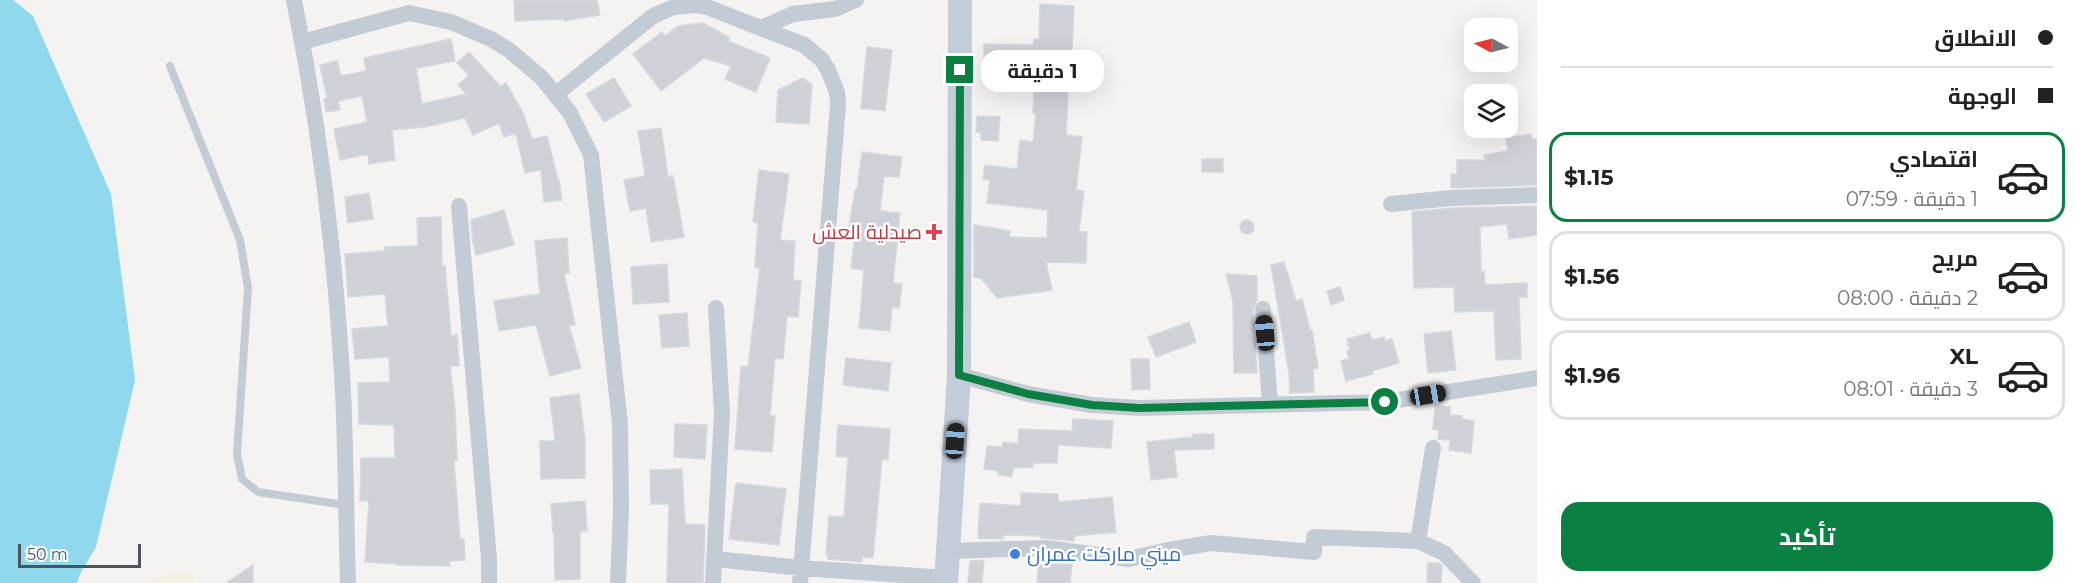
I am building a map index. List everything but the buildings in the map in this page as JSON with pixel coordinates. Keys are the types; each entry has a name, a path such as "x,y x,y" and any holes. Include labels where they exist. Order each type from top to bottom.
{"main road":[{"path":"946,580 959,375 960,0"}],"street":[{"path":"294,0 303,42 326,206 336,304 343,392 348,583"},
{"path":"761,28 793,14 835,9 856,0"},
{"path":"556,94 644,23 663,11 685,5 707,7 804,45 828,70 837,92 838,104 800,576"},
{"path":"303,42 409,14 430,17 471,29 509,50 542,78 570,113 591,155 620,424 621,510 618,583"},
{"path":"1391,204 1451,198 1537,195"},
{"path":"459,206 488,547 489,583"},
{"path":"713,583 722,413 716,308"},
{"path":"1263,309 1270,404"},
{"path":"959,375 1028,394 1092,405 1139,408 1385,402 1537,378"},
{"path":"1418,541 1432,448"},
{"path":"949,551 1046,548 1129,559 1211,543 1314,552 1314,537 1418,541 1444,553 1473,583"},
{"path":"715,559 800,576 946,580"}],"lane":[{"path":"170,66 240,240 248,288 237,454 242,479 258,492 345,505"}],"sand":[{"path":"188,569 196,583 138,583"}],"water":[{"path":"0,0 13,0 33,16 111,194 135,380 96,547 77,583 0,583"}],"place":[{"name":"صيدلية العش","path":"934,232"},
{"name":"ميني ماركت عمران","path":"1015,554"}],"route":[{"path":"960,70 959,375 1028,394 1092,405 1139,408 1385,402"}]}
